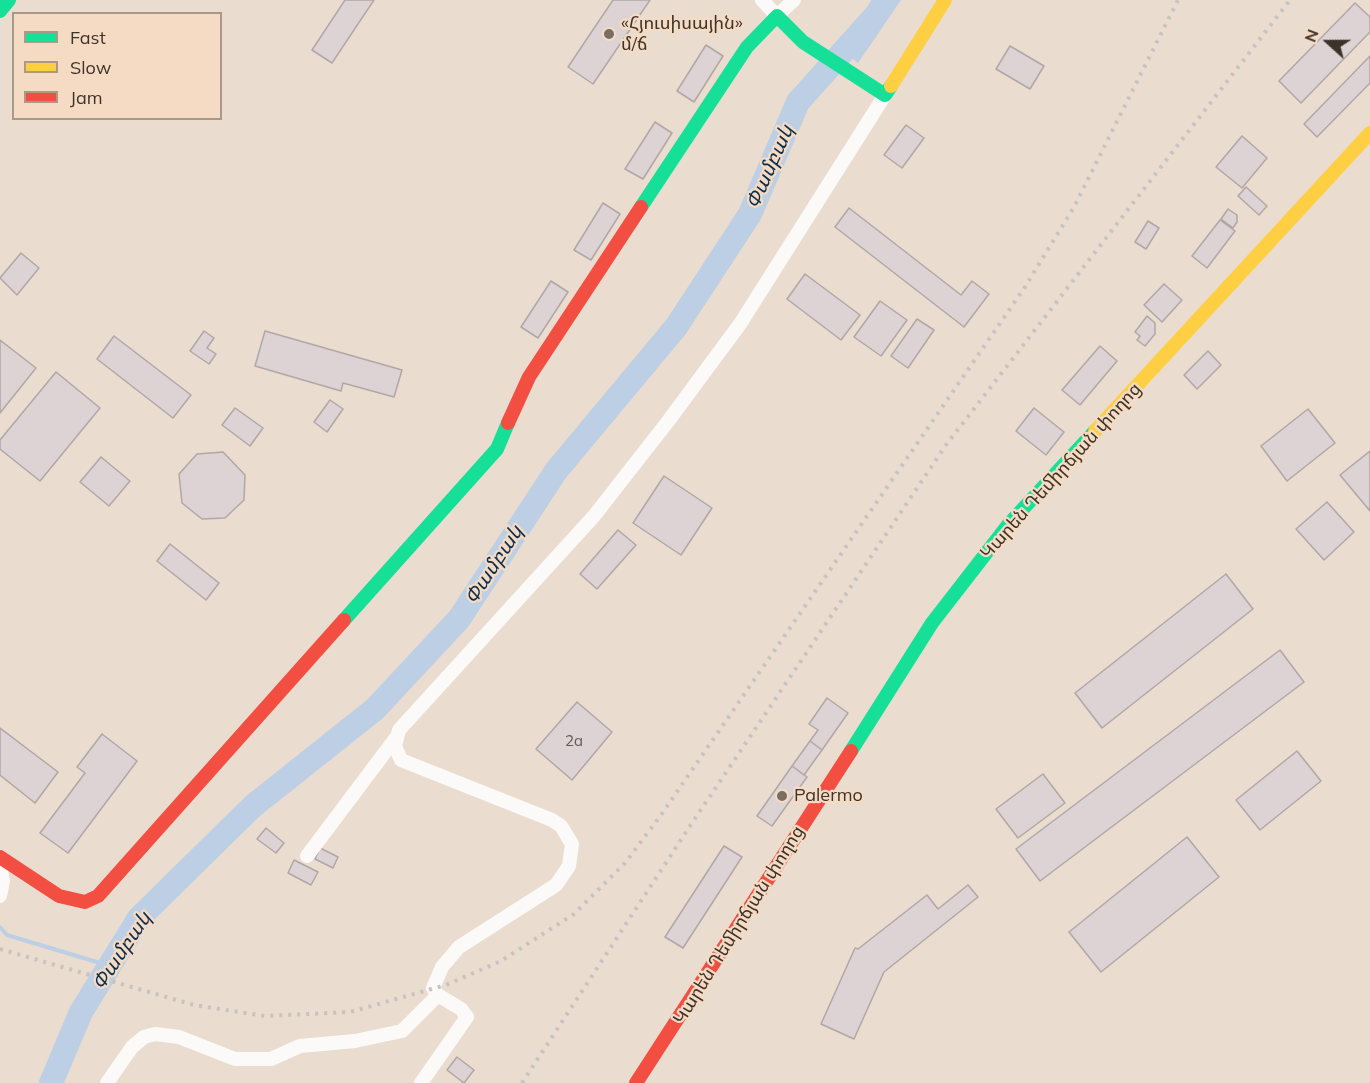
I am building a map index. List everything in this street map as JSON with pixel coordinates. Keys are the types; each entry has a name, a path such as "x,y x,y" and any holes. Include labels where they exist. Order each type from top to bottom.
{"main road":[{"path":"0,11 9,0"},
{"path":"0,857 59,896 85,902 98,896 497,449 505,436 516,401 529,377 747,48 777,16 803,42 885,95 945,0"},
{"name":"Կարեն Դեմիրճյան փողոց","path":"636,1083 681,1017 939,614 1008,525 1370,133"}],"street":[{"path":"762,0 777,16 794,0"},
{"path":"307,856 410,716 594,516 669,420 740,324 885,95"},
{"path":"395,739 397,755 401,760 552,820 561,826 572,844 569,866 556,885 459,947 451,956 433,988 438,995 461,1009 467,1017 421,1083"},
{"path":"0,866 3,881 0,896"},
{"path":"107,1083 132,1047 144,1037 155,1034 179,1037 235,1059 271,1059 300,1046 355,1041 402,1031 438,995"}],"water":[{"path":"880,0 901,0 858,63 836,47"}],"building":[{"path":"345,0 374,0 332,63 312,50"},
{"name":"«Հյուսիսային» մ/ճ","path":"613,0 650,0 593,84 568,67"},
{"path":"1355,3 1370,17 1370,32 1301,103 1279,81"},
{"path":"706,45 723,56 694,102 677,91"},
{"path":"1010,46 1044,66 1030,89 996,69"},
{"path":"1370,56 1370,83 1317,137 1304,124"},
{"path":"655,122 672,133 643,179 625,169"},
{"path":"906,125 924,138 902,168 884,155"},
{"path":"1242,136 1267,158 1242,188 1216,167"},
{"path":"1246,187 1267,206 1259,215 1238,196"},
{"path":"603,203 620,214 591,260 574,250"},
{"path":"849,208 961,295 972,281 989,294 964,327 835,227"},
{"path":"1228,209 1237,215 1237,222 1233,228 1221,219"},
{"path":"1220,220 1235,231 1207,268 1192,256"},
{"path":"1148,221 1159,228 1146,249 1135,242"},
{"path":"21,253 39,268 17,295 0,278"},
{"path":"805,274 860,315 841,340 787,299"},
{"path":"551,281 568,292 538,338 521,327"},
{"path":"1164,284 1182,300 1162,322 1144,305"},
{"path":"880,301 907,320 881,356 854,337"},
{"path":"1147,316 1155,323 1155,334 1145,346 1137,340 1140,336 1135,332"},
{"path":"917,319 934,330 908,368 891,356"},
{"path":"204,331 214,338 207,348 216,354 209,364 190,351"},
{"path":"265,331 402,370 394,397 343,383 341,391 255,366"},
{"path":"114,336 191,395 173,418 97,359"},
{"path":"0,340 36,368 0,413"},
{"path":"1100,346 1117,361 1080,405 1062,390"},
{"path":"1208,351 1221,365 1197,389 1184,375"},
{"path":"56,372 100,408 40,481 0,449 0,440"},
{"path":"330,400 343,409 327,432 314,422"},
{"path":"235,408 263,428 250,446 222,425"},
{"path":"1034,408 1064,432 1046,455 1016,431"},
{"path":"1308,409 1335,443 1287,481 1261,446"},
{"path":"1370,451 1370,511 1340,475"},
{"path":"223,452 245,475 244,500 225,518 202,519 182,503 179,474 197,454"},
{"path":"101,457 130,481 109,506 80,482"},
{"path":"664,476 712,508 681,555 633,523"},
{"path":"1327,502 1354,532 1324,560 1296,529"},
{"path":"618,530 636,545 597,589 580,574"},
{"path":"170,544 219,583 206,600 157,561"},
{"path":"1226,574 1253,609 1102,728 1075,693"},
{"path":"1280,650 1304,682 1040,881 1016,849"},
{"path":"827,698 848,713 822,750 810,741 818,730 809,724"},
{"path":"577,702 612,732 572,780 536,749"},
{"path":"0,728 58,772 35,803 0,775"},
{"path":"102,734 137,761 68,853 40,833 85,773 77,767"},
{"path":"810,741 822,750 804,775 792,766"},
{"path":"1297,751 1321,781 1260,830 1236,800"},
{"name":"Palermo","path":"792,766 807,777 772,826 757,816"},
{"path":"1043,774 1065,803 1018,838 996,809"},
{"path":"266,828 284,843 276,853 257,839"},
{"path":"1187,837 1219,877 1101,972 1069,932"},
{"path":"724,846 742,857 683,948 665,937"},
{"path":"320,848 338,857 333,868 315,859"},
{"path":"294,860 318,872 311,885 288,873"},
{"path":"968,885 978,897 884,972 854,1039 821,1024 855,948 858,949 927,895 938,909"},
{"path":"457,1057 474,1070 464,1083 447,1070"}],"waterway":[{"name":"Փամբակ","path":"51,1083 81,1012 139,918 253,806 375,709 459,619 556,471 676,327 750,214 798,102 876,15 886,0"},
{"path":"0,927 7,935 110,966"}],"railway":[{"path":"0,949 194,1005 265,1016 350,1012 446,985 501,961 574,914 625,863 661,815 1025,287 1074,207 1178,0"},
{"path":"522,1083 690,826 946,445 1290,0"}],"traffic: fast":[{"path":"0,11 9,0"},
{"path":"641,207 747,47 777,16 803,42 885,95 891,86"},
{"path":"344,620 497,449 508,423"},
{"path":"851,751 932,623 1008,525 1095,431"}],"traffic: slow":[{"path":"891,86 945,0"},
{"path":"1095,431 1370,133"}],"traffic: jam":[{"path":"508,423 529,377 641,207"},
{"path":"0,857 59,896 85,902 98,896 344,620"},
{"path":"636,1083 851,751"}],"place":[{"name":"«Հյուսիսային» մ/ճ","path":"609,34"},
{"name":"Palermo","path":"782,796"}]}
